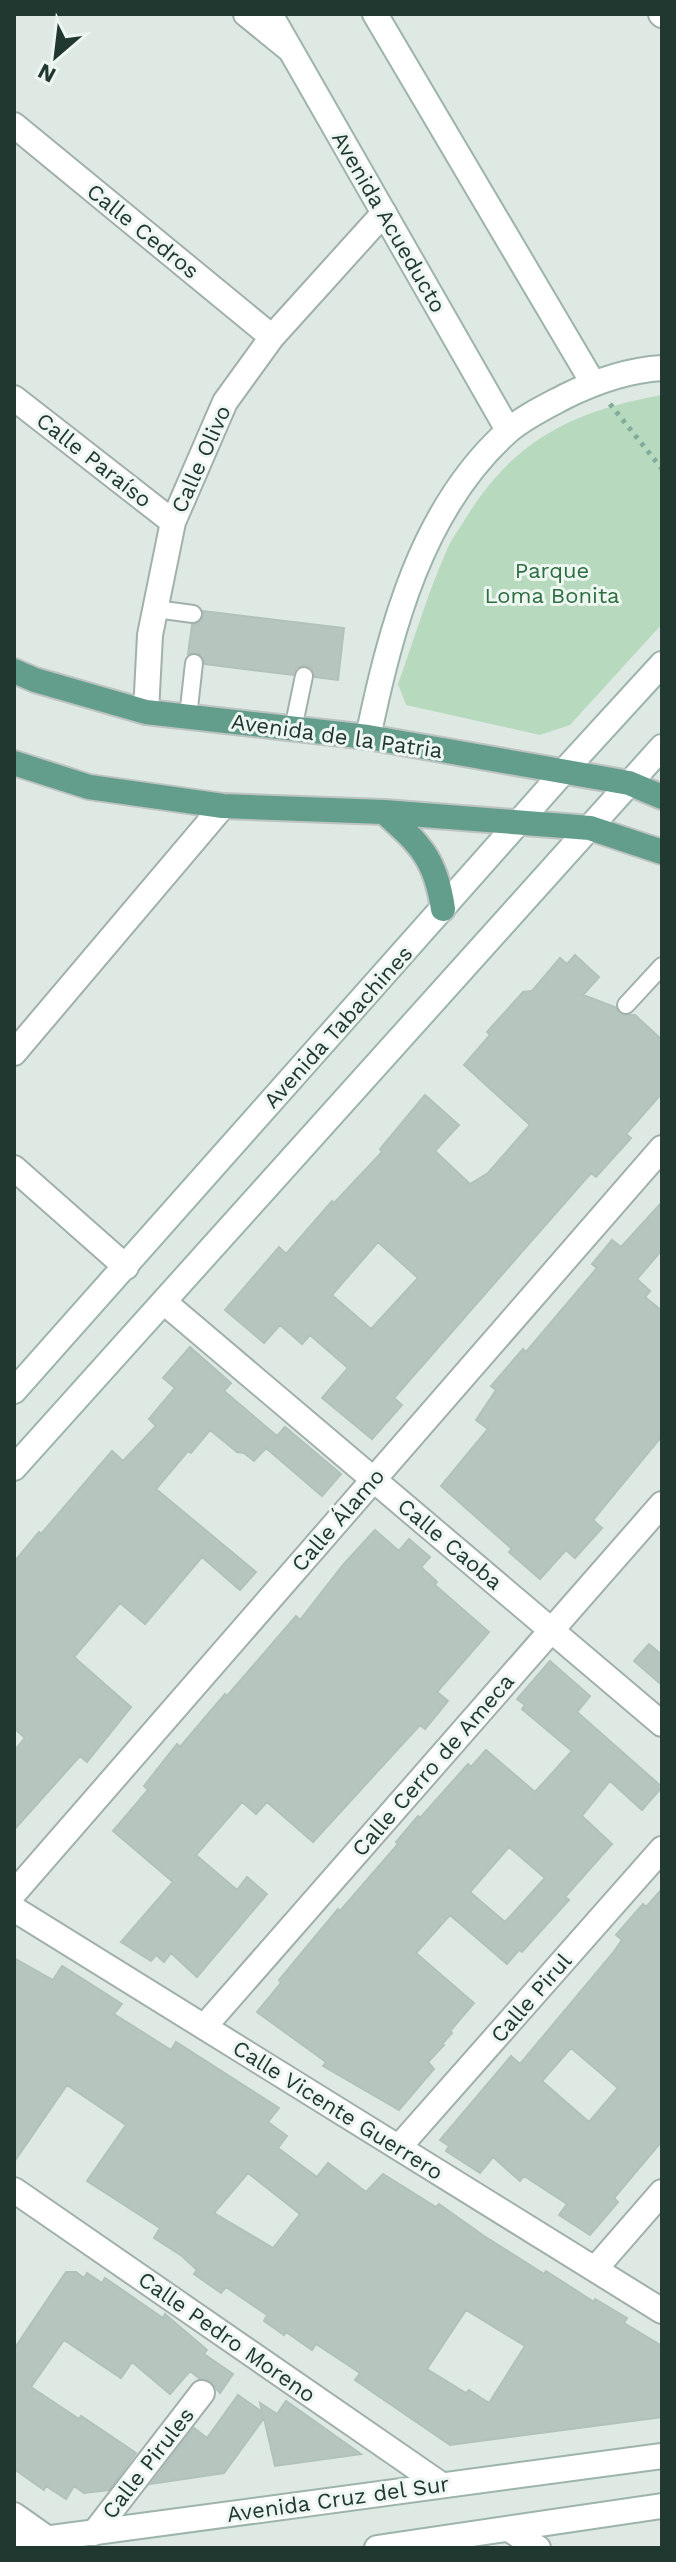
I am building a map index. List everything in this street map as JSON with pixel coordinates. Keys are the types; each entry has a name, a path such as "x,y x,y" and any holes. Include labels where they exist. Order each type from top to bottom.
{"main road":[{"name":"Avenida de la Patria","path":"14,671 146,712 368,737 629,783 662,797"},
{"path":"14,763 89,787 223,806 384,812 590,828 662,852"},
{"path":"384,812 411,835 428,857 439,881 443,909"}],"street":[{"path":"246,14 291,51"},
{"name":"Avenida Acueducto","path":"270,14 508,430"},
{"path":"375,14 593,383"},
{"name":"Calle Cedros","path":"14,125 272,337"},
{"name":"Calle Olivo","path":"146,712 150,635 173,522 225,402 272,337 384,213"},
{"path":"368,737 383,668 421,555 447,505 475,466 508,430 549,404 593,383 662,368"},
{"name":"Calle Paraíso","path":"14,398 173,522"},
{"name":"Avenida Tabachines","path":"14,1391 662,664"},
{"path":"18,1456 164,1302 662,747"},
{"path":"14,1053 223,806"},
{"name":"Calle Álamo","path":"14,1893 662,1148"},
{"path":"14,1168 126,1267"},
{"name":"Calle Caoba","path":"164,1302 662,1724"},
{"name":"Calle Cerro de Ameca","path":"204,2027 662,1504"},
{"name":"Calle Pirul","path":"399,2147 662,1849"},
{"name":"Calle Vicente Guerrero","path":"14,1909 662,2311"},
{"name":"Calle Pedro Moreno","path":"14,2190 440,2484"},
{"path":"595,2269 662,2192"},
{"name":"Calle Pirules","path":"94,2533 202,2393"},
{"name":"Avenida Cruz del Sur","path":"14,2543 662,2456"},
{"path":"377,2548 662,2506"},
{"path":"14,2515 48,2539"},
{"path":"509,2529 538,2548"}],"lane":[{"path":"156,609 193,614"},
{"path":"188,717 194,663"},
{"path":"293,729 304,676"},
{"path":"626,1005 662,966"}],"path":[{"path":"593,383 662,469"}],"green space":[{"name":"Parque Loma Bonita","path":"662,395 662,624 570,725 540,735 406,705 398,684 427,601 450,544 483,493 524,450 547,434 600,410"}],"building":[{"path":"203,611 344,628 338,680 315,677 312,668 305,665 296,668 293,675 205,664 200,654 188,654 192,625 201,621"},
{"path":"575,955 599,977 583,995 615,1007 623,1015 635,1015 662,1040 662,1093 626,1134 631,1138 596,1177 591,1173 394,1398 402,1405 372,1439 322,1398 348,1368 310,1335 302,1344 280,1325 264,1343 225,1310 279,1247 286,1254 332,1201 334,1203 382,1152 380,1149 425,1095 459,1125 435,1151 470,1184 488,1173 530,1125 464,1065 490,1035 487,1032 523,992 532,991 560,958 567,964","holes":["378,1242 418,1278 371,1329 332,1295"]},
{"path":"662,1202 662,1250 637,1279 650,1291 645,1297 662,1311 662,1436 593,1520 602,1528 575,1558 566,1550 540,1579 509,1552 512,1549 441,1486 488,1429 476,1420 496,1390 491,1386 523,1349 526,1352 597,1268 592,1264 612,1240 621,1247"},
{"path":"190,1347 231,1383 224,1391 277,1436 285,1427 341,1474 322,1496 266,1448 254,1461 237,1452 210,1430 191,1453 188,1451 156,1489 256,1572 240,1590 202,1557 145,1624 120,1603 74,1657 131,1707 87,1762 80,1756 14,1830 14,1751 25,1738 14,1728 14,1562 112,1451 123,1461 156,1426 149,1419 175,1388 163,1378"},
{"path":"375,1530 399,1551 409,1539 430,1557 421,1567 437,1582 435,1585 489,1632 437,1692 448,1701 425,1729 420,1725 313,1842 267,1802 256,1814 242,1802 196,1855 237,1890 247,1877 267,1894 197,1977 171,1953 164,1962 156,1955 151,1961 121,1942 173,1882 113,1831 148,1790 144,1786 177,1744 180,1747 296,1616 300,1620"},
{"path":"649,1644 662,1655 662,1685 634,1661"},
{"path":"550,1661 590,1696 577,1712 662,1787 642,1810 610,1781 582,1816 612,1844 565,1897 569,1900 522,1952 519,1950 507,1964 450,1915 416,1953 474,2003 428,2062 434,2069 399,2110 323,2066 326,2062 257,2012 281,1983 279,1980 338,1909 340,1911 418,1816 420,1818 468,1764 471,1767 486,1750 535,1792 572,1751 522,1709 525,1705 517,1699","holes":["509,1847 545,1878 505,1922 470,1892"]},
{"path":"662,1889 662,2141 614,2198 618,2202 590,2235 559,2215 567,2204 524,2176 520,2181 493,2157 480,2173 446,2151 449,2146 440,2140 511,2056 520,2064 612,1954 622,1940 616,1935 643,1904 646,1907","holes":["571,2048 618,2088 589,2122 542,2081"]},
{"path":"14,1958 53,1980 62,1966 122,2004 114,2014 171,2050 176,2042 279,2108 268,2122 287,2136 278,2148 317,2177 328,2163 366,2192 383,2174 436,2207 439,2204 544,2274 546,2271 594,2302 595,2299 627,2318 624,2323 662,2346 662,2417 450,2445 355,2380 360,2373 316,2344 312,2350 286,2332 284,2335 264,2321 267,2315 226,2287 221,2293 194,2274 197,2270 182,2256 154,2238 160,2228 87,2181 126,2125 67,2085 14,2162","holes":["248,2173 300,2214 273,2248 214,2213","466,2310 525,2346 489,2403 427,2369"]},
{"path":"66,2272 76,2272 84,2278 87,2273 102,2283 105,2278 163,2318 165,2314 207,2350 204,2354 233,2374 220,2393 210,2381 200,2379 190,2371 170,2394 132,2362 121,2378 64,2340 31,2387 136,2453 109,2490 84,2493 74,2486 66,2499 46,2486 44,2490 14,2469 14,2349"},
{"path":"238,2395 262,2412 260,2403 277,2414 286,2401 361,2454 275,2466 264,2418 224,2473 151,2484 194,2428 207,2438"}]}
